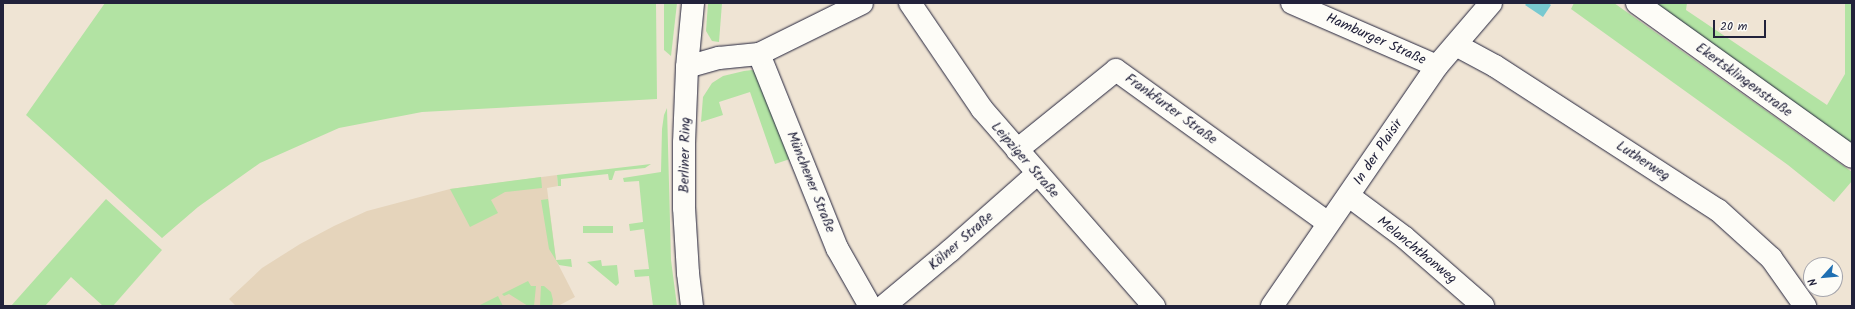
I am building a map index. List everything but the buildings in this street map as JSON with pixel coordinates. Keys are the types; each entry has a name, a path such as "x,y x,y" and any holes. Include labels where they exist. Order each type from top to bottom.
{"street":[{"name":"Berliner Ring","path":"692,306 688,273 684,208 687,67 693,3"},
{"path":"687,67 719,58 760,54 862,3"},
{"name":"Leipziger Straße","path":"910,3 982,109 1037,174 1154,306"},
{"name":"Hamburger Straße","path":"1292,3 1437,66"},
{"name":"In der Plaisir","path":"1272,306 1437,66 1491,3"},
{"name":"Ekertsklingenstraße","path":"1636,3 1852,157"},
{"name":"Lutherweg","path":"1456,45 1495,66 1718,210 1771,258 1805,306"},
{"name":"Münchener Straße","path":"760,54 837,248 870,306"},
{"name":"Frankfurter Straße","path":"1017,150 1116,70 1328,223"},
{"name":"Kölner Straße","path":"884,306 951,250 1037,174"},
{"name":"Melanchthonweg","path":"1349,196 1404,236 1483,306"}],"shaded area":[{"path":"557,175 558,186 547,188 556,260 575,297 558,306 236,306 229,299 262,268 300,244 367,211 450,189"}],"green space":[{"path":"105,3 656,3 657,99 422,112 339,128 260,163 198,207 162,238 26,115"},
{"path":"664,3 677,3 671,56 664,50"},
{"path":"708,3 722,3 719,42 712,41 706,31"},
{"path":"1574,3 1614,3 1852,172 1852,181 1834,202 1788,165 1571,9"},
{"path":"1653,3 1687,3 1686,10 1827,105 1845,74 1845,3 1852,3 1852,144"},
{"path":"752,70 756,72 790,159 775,164 750,92 719,102 723,115 701,122 703,97 712,83 723,76"},
{"path":"667,108 671,260 677,306 653,306 649,276 635,277 634,270 649,269 644,229 630,231 629,224 643,222 639,181 624,182 623,178 661,172 662,129 664,115"},
{"path":"651,164 645,168 615,171 612,180 609,180 608,174 561,179 561,186 558,186 557,175"},
{"path":"541,177 542,188 505,192 491,200 498,213 470,227 450,189"},
{"path":"106,199 162,250 113,306 103,306 71,277 45,306 11,306"},
{"path":"548,199 556,260 571,259 572,267 559,265 549,249 541,200"},
{"path":"583,226 613,226 613,233 583,233"},
{"path":"601,260 602,266 617,265 619,283 616,286 587,262"},
{"path":"528,281 531,286 536,286 534,306 528,306 509,294 504,296 502,294"},
{"path":"541,286 544,286 551,292 553,300 552,306 540,306"},
{"path":"498,296 503,306 478,306"}],"water":[{"path":"1527,3 1548,3 1551,5 1543,17 1525,5"}]}
